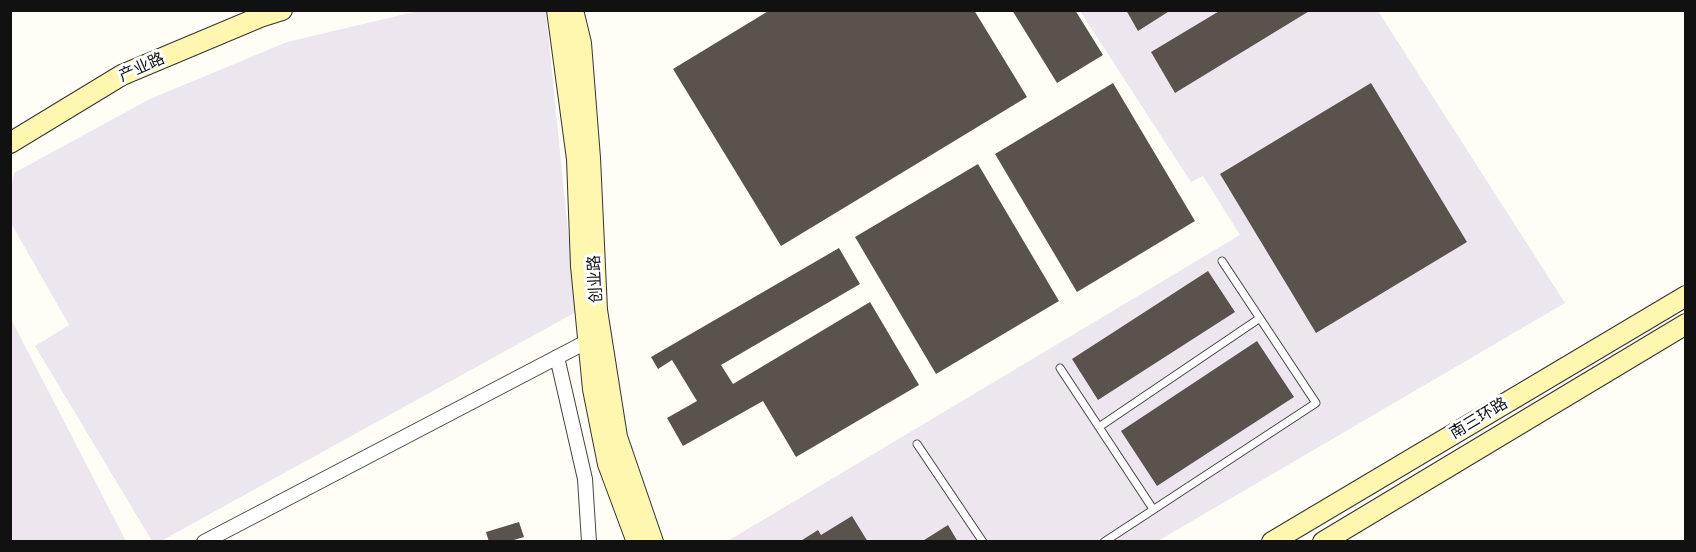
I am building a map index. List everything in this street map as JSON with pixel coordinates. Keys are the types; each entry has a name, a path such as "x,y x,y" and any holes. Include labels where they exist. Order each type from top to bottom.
{"street":[{"name":"产业路","path":"10,143 122,75 282,10"},
{"name":"创业路","path":"556,10 577,159 581,266 593,390 608,464 637,542"},
{"name":"创业路","path":"573,10 581,42 597,310 617,436 653,542"},
{"name":"南三环路","path":"1272,542 1686,296"},
{"name":"南三环路","path":"1323,542 1686,324"},
{"path":"204,542 588,340"},
{"path":"557,357 585,479 589,542"}],"lane":[{"path":"1104,542 1316,403 1222,261"},
{"path":"1100,427 1260,318"},
{"path":"1060,368 1153,510"},
{"path":"917,444 983,542"}],"shaded area":[{"path":"543,10 546,12 576,312 161,541 152,541 35,346 69,325 11,223 11,190 14,173 150,99 287,42 418,11"},
{"path":"1080,11 1378,11 1565,303 1158,541 726,542 1240,235 1203,176 1191,182"},
{"path":"11,319 126,541 11,541"}],"building":[{"path":"770,10 974,10 1027,97 781,246 673,69"},
{"path":"1012,10 1075,10 1103,55 1057,83"},
{"path":"1126,10 1171,10 1138,31"},
{"path":"1221,10 1311,10 1175,93 1151,52"},
{"path":"1113,83 1195,221 1077,292 995,154"},
{"path":"1371,83 1467,242 1316,333 1220,174"},
{"path":"978,164 1059,301 936,374 855,237"},
{"path":"839,248 860,284 721,365 733,384 870,302 919,385 796,457 763,401 683,446 667,418 697,401 672,360 658,369 651,357"},
{"path":"1208,271 1235,312 1098,400 1072,359"},
{"path":"1257,341 1294,397 1157,486 1121,431"},
{"path":"852,516 868,542 799,542 818,530 821,535"},
{"path":"519,522 524,537 507,542 489,542 486,532"},
{"path":"948,525 958,542 921,542"}]}
